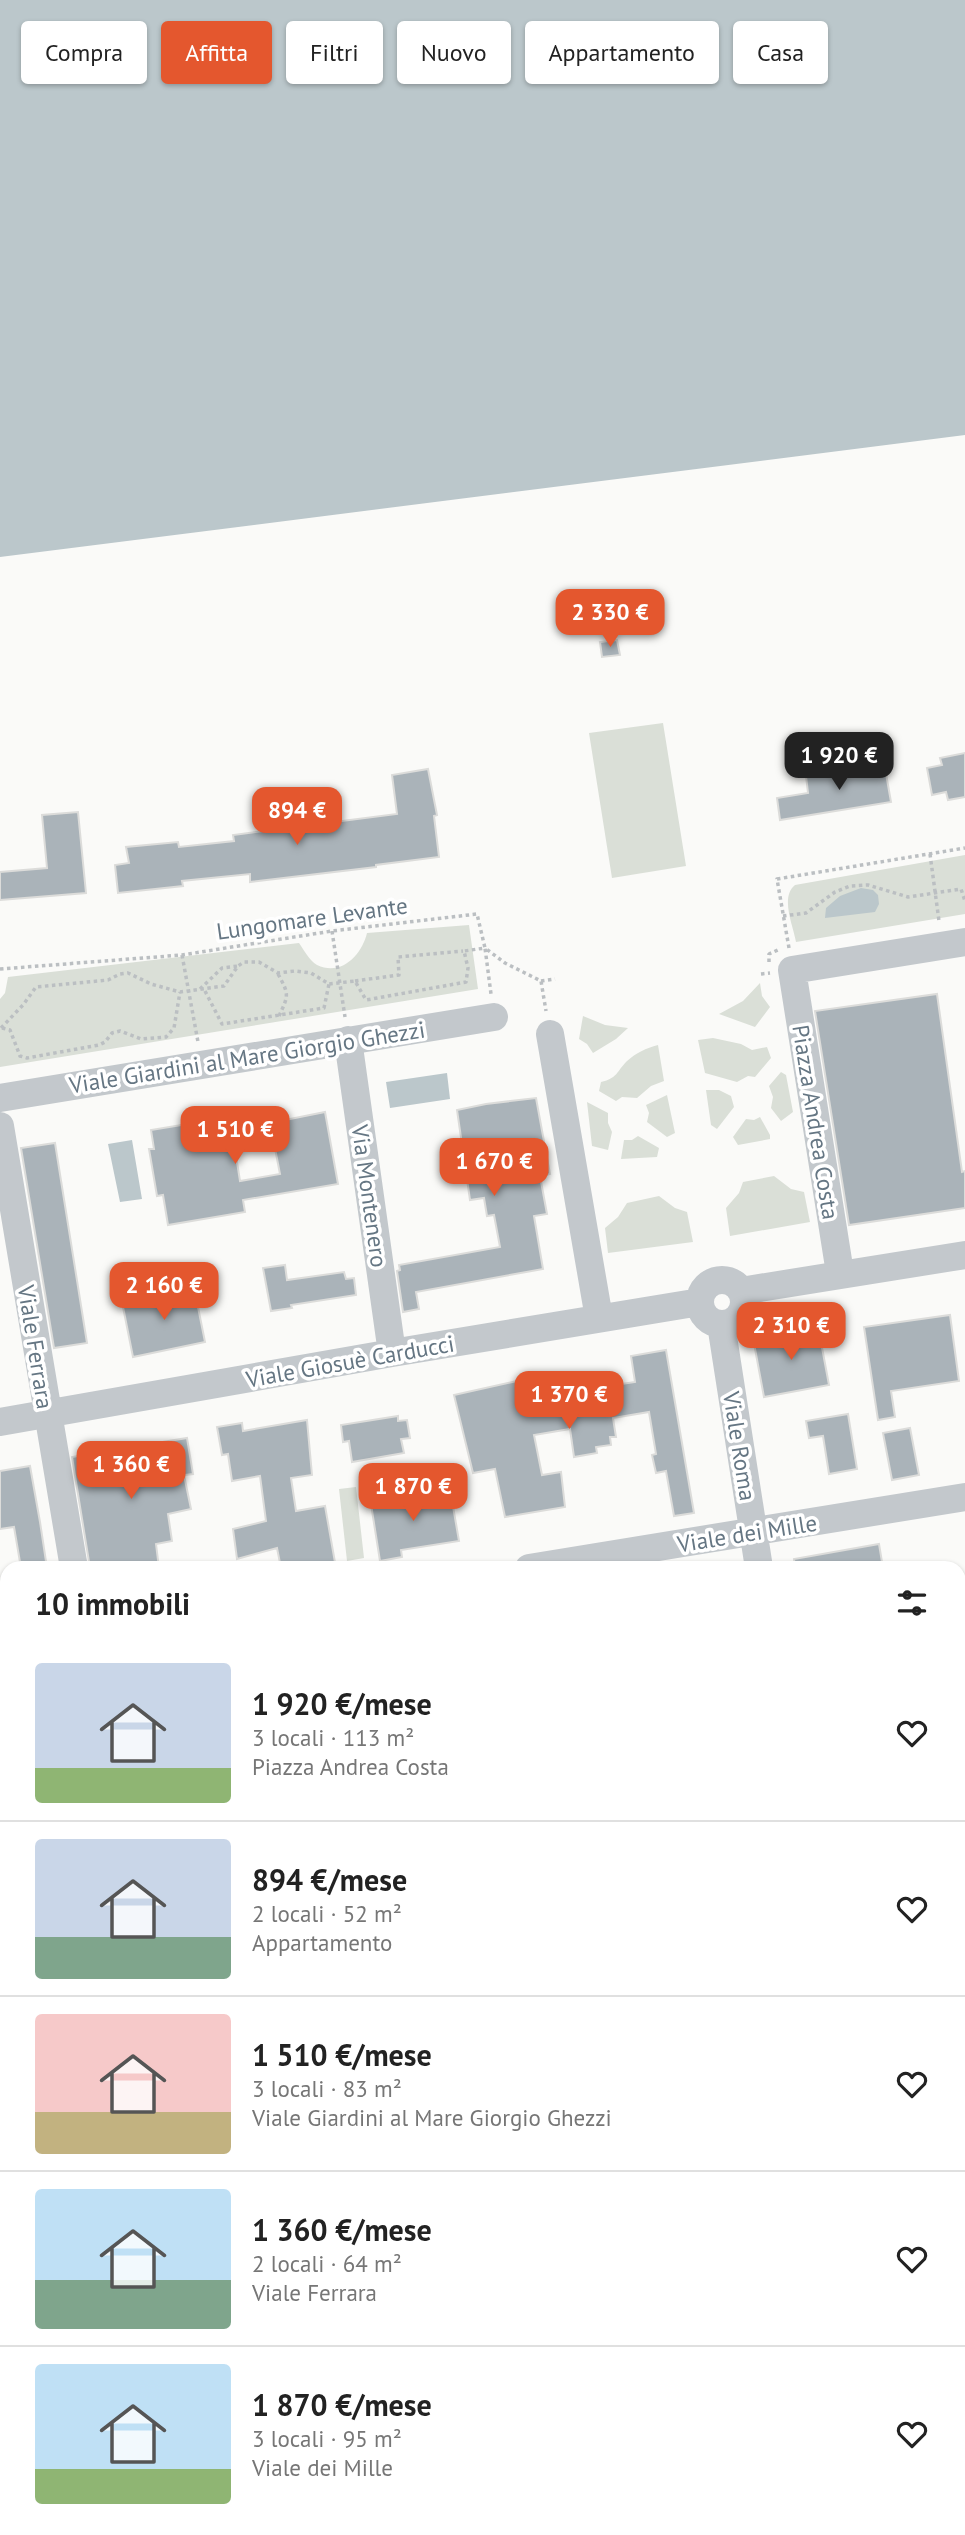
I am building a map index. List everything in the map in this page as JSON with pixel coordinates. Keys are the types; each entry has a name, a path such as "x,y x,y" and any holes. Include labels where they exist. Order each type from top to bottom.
{"street":[{"path":"792,970 954,944"},
{"name":"Piazza Andrea Costa","path":"792,970 840,1273"},
{"name":"Viale Giardini al Mare Giorgio Ghezzi","path":"0,1098 495,1017"},
{"path":"550,1034 599,1318"},
{"name":"Via Montenero","path":"348,1040 392,1353"},
{"name":"Viale Ferrara","path":"0,1126 73,1561"},
{"path":"741,1291 965,1255"},
{"path":"716,1280 730,1281 741,1291 744,1303 739,1316 727,1323 721,1324 709,1319 701,1308 704,1289 716,1280"},
{"name":"Viale Giosuè Carducci","path":"0,1422 700,1302"},
{"name":"Viale Roma","path":"721,1324 759,1561"},
{"name":"Viale dei Mille","path":"573,1561 965,1497"}],"path":[{"path":"792,970 777,879 965,848"},
{"path":"930,854 935,893 954,944"},
{"path":"783,916 806,913 835,892 850,886 868,885 908,897 961,889 965,901"},
{"name":"Lungomare Levante","path":"0,969 182,955 332,932 477,914 485,948"},
{"path":"332,932 348,1040"},
{"path":"485,948 495,1017"},
{"path":"278,974 311,972 329,984 341,983 399,975 398,957 485,948 505,963 541,981 555,979"},
{"path":"355,981 366,1000 466,982 468,968 464,951"},
{"path":"182,955 202,1065"},
{"path":"1,1028 36,988 108,980 120,974 128,974 151,984 188,992 223,986 244,962 259,962 278,974 288,993 279,1016"},
{"path":"202,990 222,968 238,966"},
{"path":"541,981 550,1034"},
{"path":"202,990 222,1024 324,1008 329,984"},
{"path":"1,1028 10,1030 20,1056 27,1058 99,1045 112,1033 120,1031 141,1039 166,1037 174,1028 180,992"}],"shaded area":[{"path":"0,0 965,0 965,435 0,557"},
{"path":"663,723 686,866 612,878 589,733"},
{"path":"965,855 965,914 796,942 788,904 788,897 795,885"},
{"path":"861,888 873,890 878,895 879,904 875,912 825,918 826,908 840,896"},
{"path":"469,925 478,989 0,1067 0,999 5,993 8,977 299,943 317,965 335,968 356,956 367,933"},
{"path":"760,983 762,996 770,1007 755,1027 719,1014 743,1001"},
{"path":"583,1016 605,1025 628,1028 593,1053 587,1044 579,1039"},
{"path":"713,1038 741,1044 752,1050 767,1047 771,1058 755,1077 748,1076 737,1082 705,1073 698,1040"},
{"path":"658,1045 664,1081 651,1086 637,1098 622,1097 616,1101 599,1091 601,1082 614,1076 630,1058"},
{"path":"781,1072 786,1075 793,1112 781,1121 771,1108 773,1097 769,1086"},
{"path":"447,1073 450,1099 390,1108 386,1082"},
{"path":"706,1090 719,1090 731,1096 734,1107 717,1129 711,1125"},
{"path":"667,1095 675,1133 667,1137 647,1122 649,1113 646,1105"},
{"path":"587,1102 608,1113 612,1132 608,1150 592,1146"},
{"path":"760,1117 770,1139 738,1145 733,1137 746,1119 754,1120"},
{"path":"638,1136 659,1148 657,1157 621,1159 624,1140 632,1140"},
{"path":"132,1140 142,1199 120,1202 108,1144"},
{"path":"774,1176 791,1189 804,1192 810,1222 730,1236 726,1208 739,1193 743,1182"},
{"path":"659,1196 675,1208 687,1212 693,1242 608,1253 605,1228 618,1217 627,1203"},
{"path":"356,1487 364,1558 347,1561 339,1489"}],"building":[{"path":"617,640 620,655 602,657 600,642"},
{"path":"965,753 965,797 948,800 946,792 932,795 927,768 942,765 940,758"},
{"path":"884,762 891,802 780,820 777,798 808,793 806,776"},
{"path":"428,769 437,815 434,816 439,857 250,882 250,874 182,881 183,886 118,893 115,865 129,863 126,847 178,842 179,847 234,841 233,835 397,814 392,775"},
{"path":"78,812 86,893 0,900 0,872 47,868 42,815"},
{"path":"937,994 962,1172 965,1171 965,1208 849,1225 815,1011"},
{"path":"536,1098 550,1174 540,1176 547,1214 534,1216 543,1269 416,1292 419,1309 403,1312 397,1271 400,1270 399,1265 500,1247 494,1215 487,1216 484,1198 470,1200 457,1110"},
{"path":"325,1112 338,1184 243,1200 245,1212 168,1225 163,1195 157,1196 149,1149 154,1149 151,1130 230,1117 240,1181 280,1174 270,1123"},
{"path":"55,1143 87,1343 54,1348 21,1148"},
{"path":"285,1265 287,1280 344,1272 346,1279 354,1278 356,1295 291,1305 292,1308 271,1311 263,1268"},
{"path":"194,1287 205,1342 133,1357 122,1302"},
{"path":"950,1315 959,1381 891,1391 895,1417 878,1420 864,1327"},
{"path":"818,1326 829,1385 764,1397 753,1338"},
{"path":"666,1350 694,1513 674,1516 666,1471 656,1473 652,1455 656,1454 649,1412 613,1418 616,1437 610,1437 611,1445 596,1447 597,1453 574,1457 570,1429 534,1435 542,1475 561,1472 565,1507 505,1517 495,1469 473,1473 454,1395 517,1381 519,1389 594,1377 595,1388 635,1382 631,1356"},
{"path":"848,1414 857,1469 829,1474 823,1436 809,1438 806,1421"},
{"path":"398,1416 398,1421 407,1420 410,1438 401,1439 404,1453 352,1462 349,1441 343,1442 341,1425"},
{"path":"307,1420 312,1475 291,1478 296,1511 325,1506 335,1561 280,1561 277,1548 237,1559 233,1529 266,1521 260,1476 232,1481 228,1454 222,1455 217,1427 242,1423 243,1431"},
{"path":"910,1428 919,1475 892,1480 883,1433"},
{"path":"187,1438 193,1474 184,1475 191,1509 168,1514 172,1541 156,1544 158,1561 89,1561 72,1457"},
{"path":"30,1466 46,1561 20,1561 14,1527 0,1529 0,1471"},
{"path":"450,1489 459,1541 401,1550 402,1557 380,1561 370,1498 389,1494 389,1501"},
{"path":"879,1544 882,1561 794,1561"}]}
